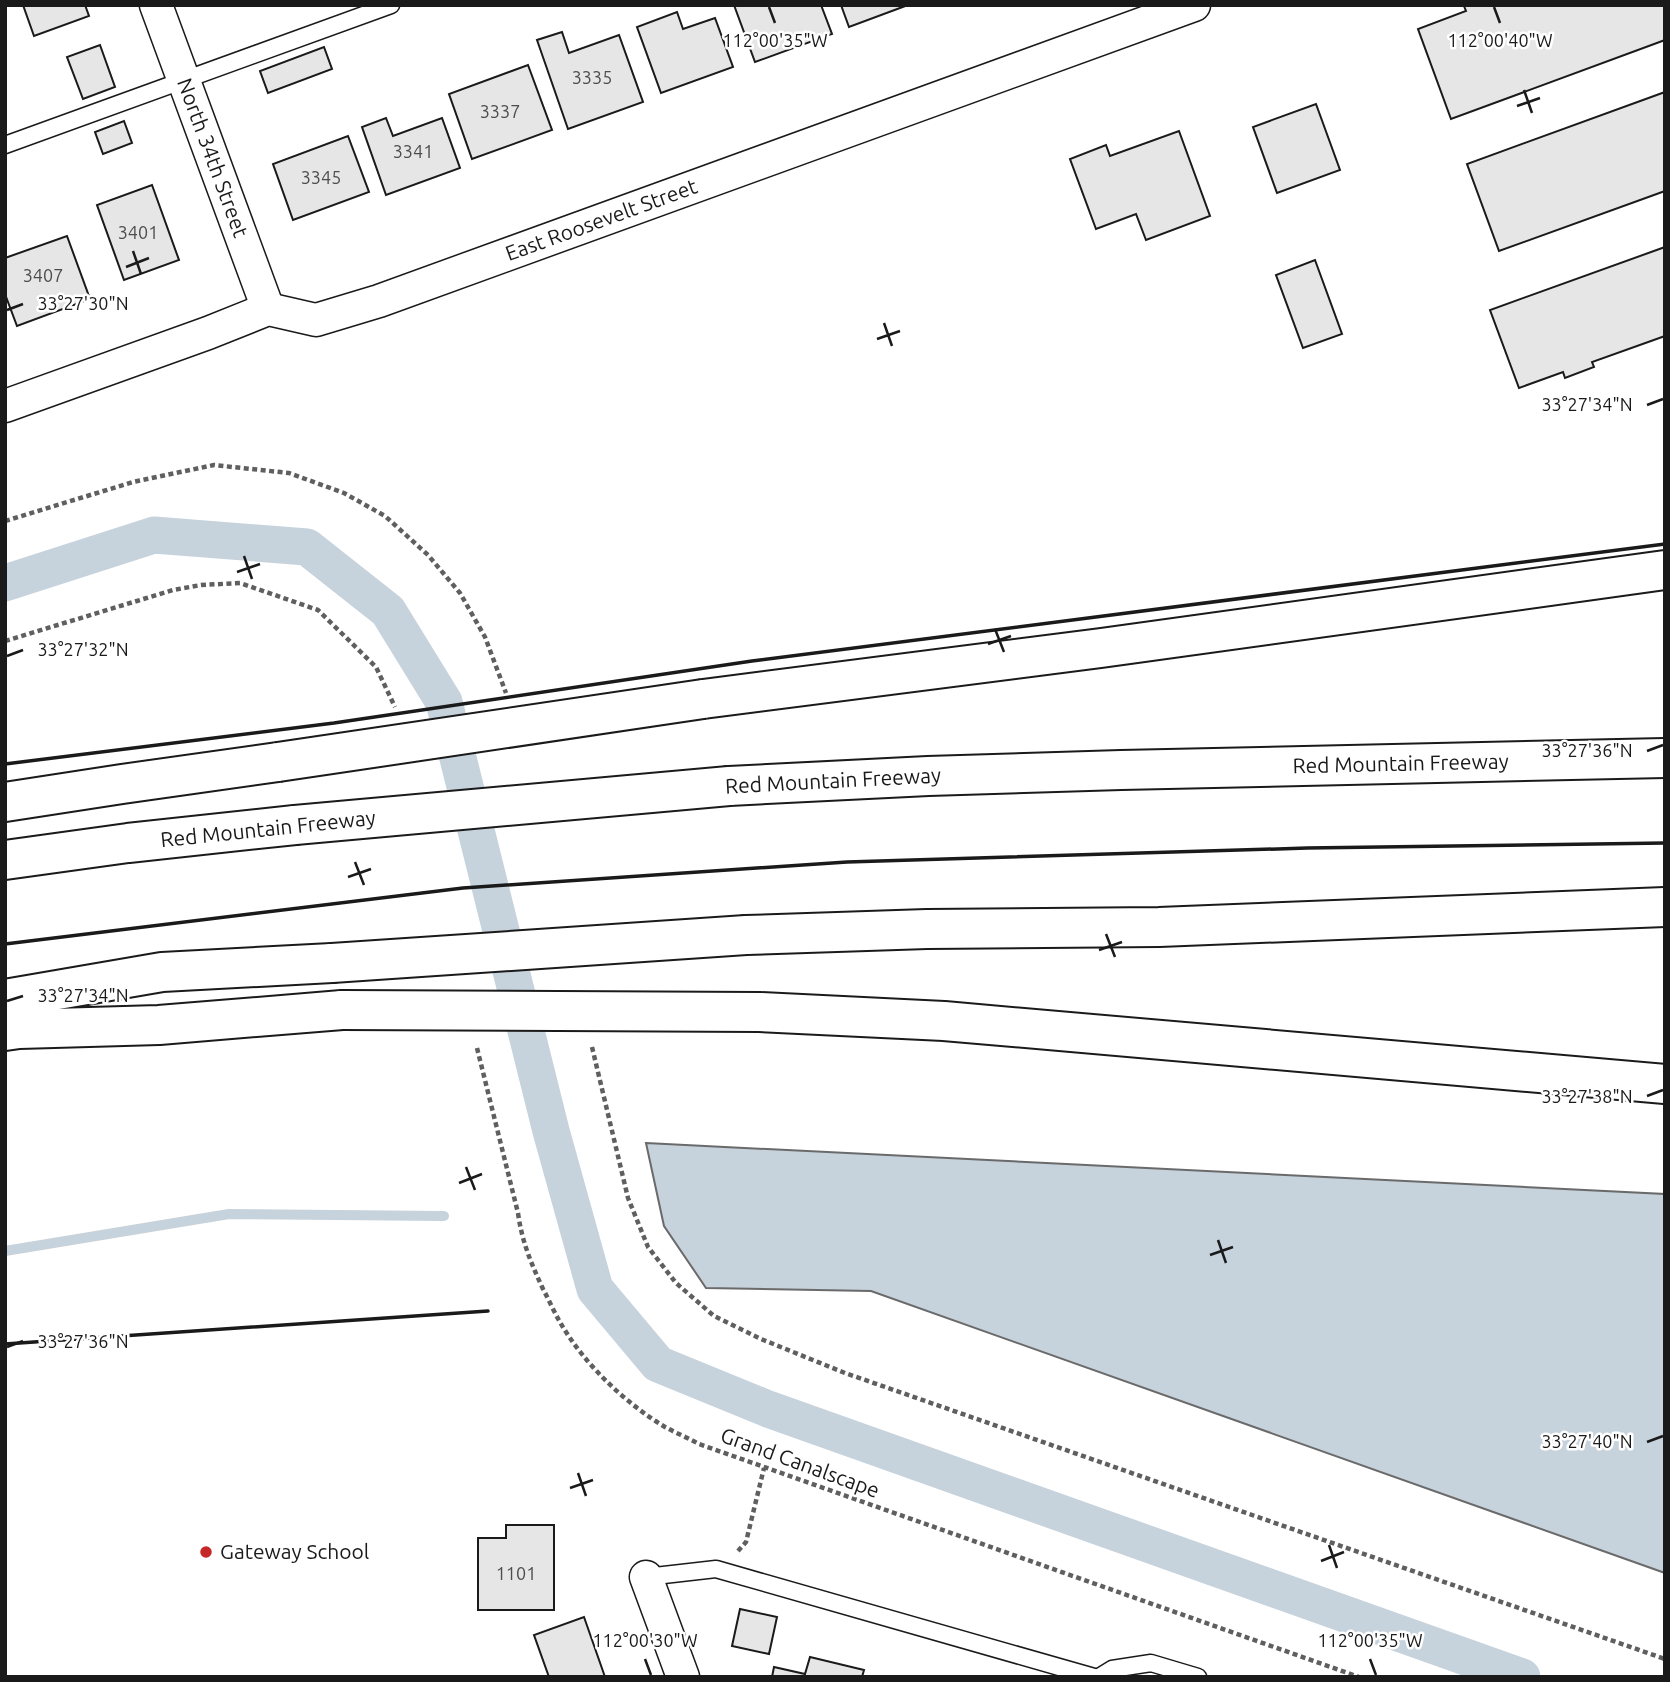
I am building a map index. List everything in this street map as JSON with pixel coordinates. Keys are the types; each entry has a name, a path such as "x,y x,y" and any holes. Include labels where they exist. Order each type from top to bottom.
{"highway":[{"path":"5,802 703,699 1101,648 1665,570"},
{"name":"Red Mountain Freeway","path":"5,860 128,843 295,825 729,786 1121,770 1665,758"},
{"path":"5,999 162,972 747,935 927,929 1159,928 1665,906"},
{"path":"5,1031 159,1025 342,1010 759,1012 957,1022 1665,1084"}],"street":[{"name":"North 34th Street","path":"156,5 268,309"},
{"name":"East Roosevelt Street","path":"268,309 316,320 379,301 1194,5"},
{"path":"5,406 268,309"},
{"path":"646,1577 683,1677"}],"lane":[{"path":"5,145 391,5"},
{"path":"646,1577 716,1569 1096,1677 1112,1669 1151,1663 1198,1677"}],"path":[{"path":"5,521 133,482 214,464 289,473 344,493 385,516 428,555 460,593 485,637 506,694"},
{"path":"5,641 173,590 240,583 318,610 376,667 397,711"},
{"name":"Grand Canalscape","path":"475,1040 522,1237 538,1278 560,1322 583,1357 610,1384 665,1427 699,1444 764,1468 1359,1677"},
{"path":"591,1045 628,1198 648,1247 676,1283 714,1316 761,1339 845,1373 1665,1659"},
{"path":"716,1569 746,1542 764,1468"}],"shaded area":[{"path":"646,1143 1665,1194 1665,1573 871,1291 706,1288 664,1226"}],"building":[{"path":"23,5 85,5 89,16 34,36"},
{"path":"734,5 821,5 832,34 755,62"},
{"path":"841,5 908,5 849,27"},
{"path":"1665,5 1665,40 1451,119 1418,29 1466,11 1464,6"},
{"path":"677,12 683,29 715,18 733,67 661,93 637,27"},
{"path":"562,32 569,53 619,35 643,102 568,129 537,40"},
{"path":"100,45 115,87 83,99 67,57"},
{"path":"324,47 332,69 268,93 260,71"},
{"path":"528,65 552,130 472,159 449,94"},
{"path":"1665,92 1665,191 1499,251 1467,164"},
{"path":"1316,104 1340,170 1277,193 1253,127"},
{"path":"386,118 393,136 442,118 460,168 386,195 362,127"},
{"path":"124,121 132,143 103,154 95,132"},
{"path":"1179,131 1210,216 1146,240 1136,214 1096,229 1070,159 1106,145 1110,156"},
{"path":"348,136 369,192 293,220 273,164"},
{"path":"152,185 179,260 124,280 97,205"},
{"path":"67,236 90,299 17,326 5,294 5,258"},
{"path":"1665,247 1665,336 1592,362 1594,367 1565,378 1563,372 1519,388 1490,310"},
{"path":"1315,260 1342,334 1303,348 1276,275"},
{"path":"506,1525 554,1525 554,1610 478,1610 478,1538 506,1538"},
{"path":"740,1609 777,1617 769,1654 732,1646"},
{"path":"584,1617 605,1677 549,1677 534,1635"},
{"path":"810,1657 864,1670 862,1677 772,1677 774,1667 805,1674"}],"waterway":[{"path":"5,583 154,535 307,547 388,611 444,702 551,1131 595,1289 658,1364 768,1409 1522,1677"},
{"path":"5,1251 229,1214 444,1216"}],"wall":[{"path":"5,764 334,723 752,661 1665,544"},
{"path":"5,944 463,888 847,862 1307,848 1665,843"},
{"path":"5,1344 488,1311"}],"place":[{"name":"Gateway School","path":"206,1552"}]}
